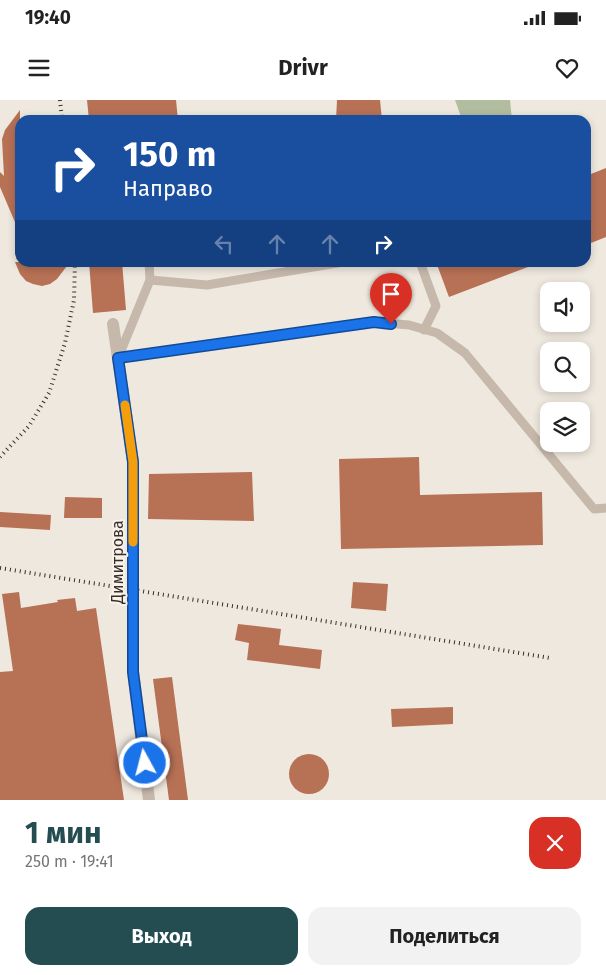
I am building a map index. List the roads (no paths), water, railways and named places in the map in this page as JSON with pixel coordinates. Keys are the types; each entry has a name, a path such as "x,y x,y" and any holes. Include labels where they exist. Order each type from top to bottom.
{"street":[{"name":"Димитрова","path":"113,324 133,462 133,672 150,800"}],"lane":[{"path":"118,358 150,280 149,267"},
{"path":"150,280 208,285 314,267"},
{"path":"422,267 436,306 424,330"},
{"path":"118,358 374,322 409,325 437,333 465,352 594,509 606,508"}],"railway":[{"path":"60,100 62,115"},
{"path":"0,457 29,426 49,393 65,343 74,300 75,267"},
{"path":"0,568 550,658"}]}
